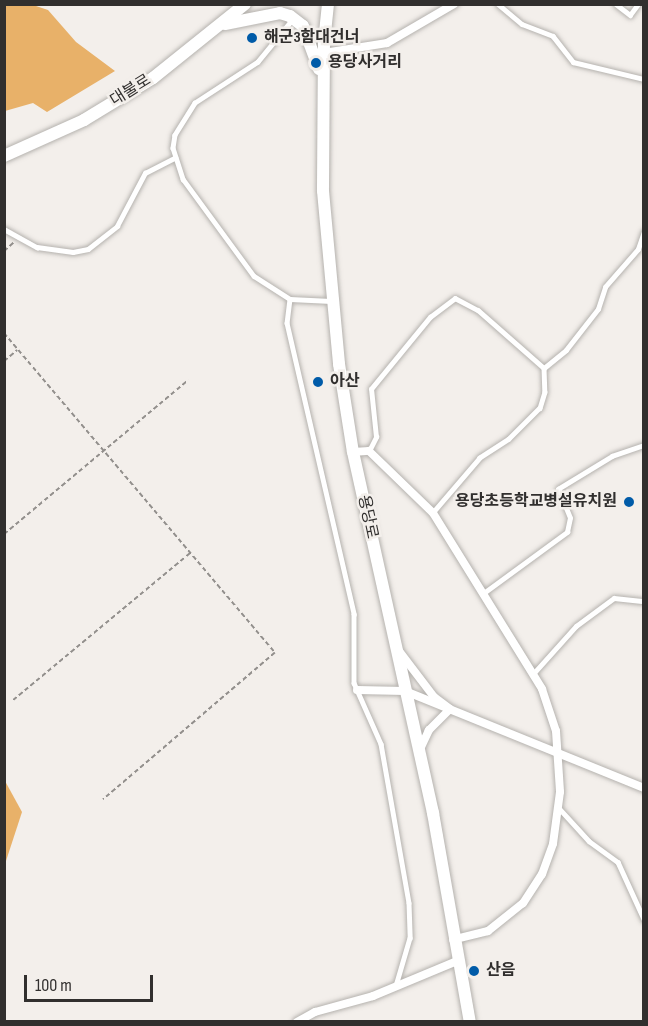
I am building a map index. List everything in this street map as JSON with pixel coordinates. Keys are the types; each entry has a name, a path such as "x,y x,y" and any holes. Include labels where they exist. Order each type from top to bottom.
{"main road":[{"name":"대불로","path":"4,156 84,120 153,78 224,25 245,4"},
{"name":"용당로","path":"328,5 323,83 323,190 332,301 353,452 419,752 470,1022"},
{"path":"224,25 280,13 294,17 312,43 323,83"}],"street":[{"path":"324,53 387,43 454,4"},
{"path":"353,452 369,452 433,513 485,592 533,674 552,712 557,754 558,807 553,844 534,890 488,931 453,940"},
{"path":"394,645 434,697 450,709"},
{"path":"357,690 405,691 644,788"},
{"path":"419,752 429,730 450,709"},
{"path":"297,1022 457,961"}],"lane":[{"path":"498,4 522,24 553,36 573,62 644,79"},
{"path":"616,4 630,15 638,4"},
{"path":"290,23 258,62 195,103 175,135 175,158 183,179 245,267 290,299 332,301"},
{"path":"4,229 37,248 56,251 88,249 117,226 144,173 175,158"},
{"path":"544,368 566,350 598,309 605,287 638,249 644,232"},
{"path":"369,452 376,437 371,389 430,317 455,298 478,310 544,368 545,392 540,408 509,439 480,458 433,513"},
{"path":"290,299 287,323 354,614 351,667 357,690 381,744 410,903 410,938 396,986"},
{"path":"485,592 567,532 570,519 558,489 612,456 644,445"},
{"path":"533,674 576,626 614,598 644,601"},
{"path":"558,807 589,841 618,862 644,919"}],"path":[{"path":"4,251 19,237"},
{"path":"4,333 191,553 275,656 103,800"},
{"path":"4,361 18,349"},
{"path":"4,534 188,380"},
{"path":"13,700 191,553"}],"shaded area":[{"path":"5,4 33,5 48,10 76,42 115,71 47,112 33,103 5,111"},
{"path":"5,781 22,812 5,864"}],"place":[{"name":"해군3함대건너","path":"252,38"},
{"name":"용당사거리","path":"316,63"},
{"name":"아산","path":"318,382"},
{"name":"용당초등학교병설유치원","path":"629,502"},
{"name":"산음","path":"474,971"}]}
